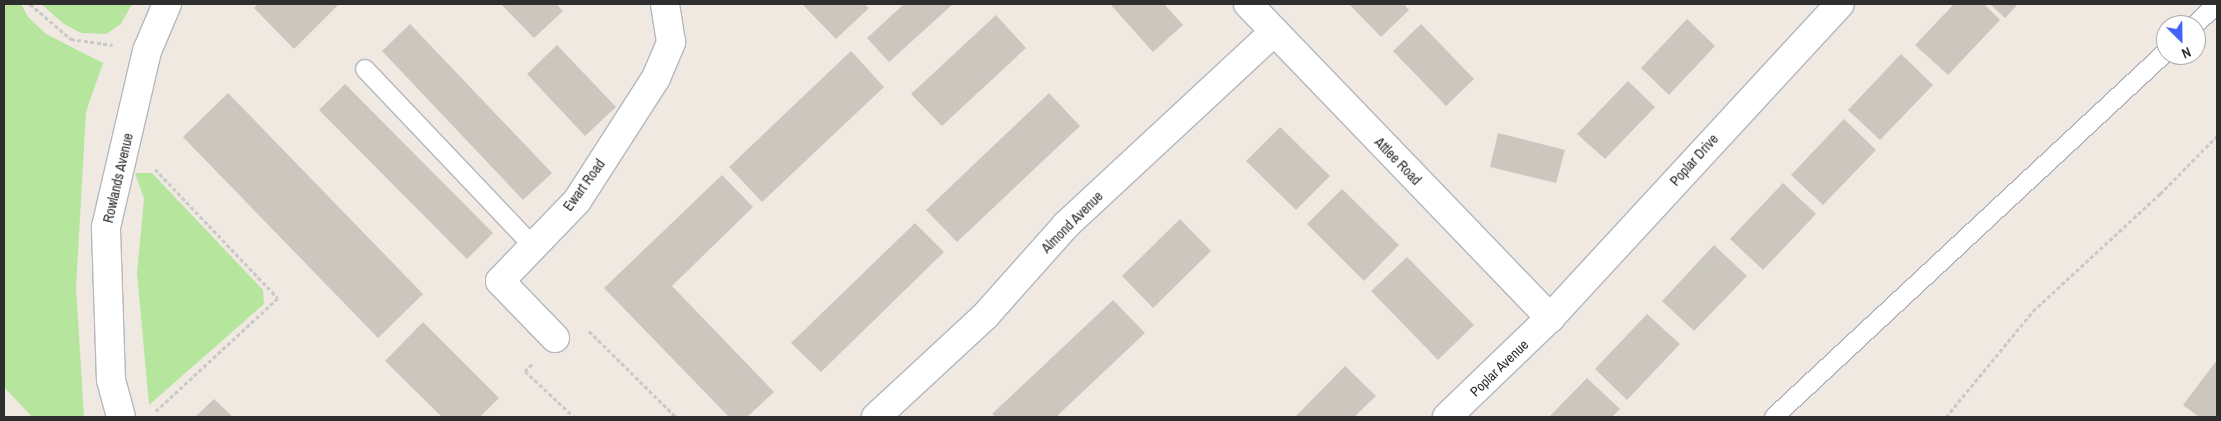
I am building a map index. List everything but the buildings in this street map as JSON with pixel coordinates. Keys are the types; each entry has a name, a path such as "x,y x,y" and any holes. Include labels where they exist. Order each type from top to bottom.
{"street":[{"name":"Rowlands Avenue","path":"121,417 111,380 106,227 147,50 167,4"},
{"name":"Ewart Road","path":"555,338 500,281 576,201 656,78 671,42 665,4"},
{"name":"Attlee Road","path":"1248,4 1550,318"},
{"name":"Poplar Drive","path":"1550,318 1840,4"},
{"name":"Almond Avenue","path":"876,417 986,316 1066,225 1274,32"},
{"name":"Poplar Avenue","path":"1447,417 1550,318"}],"lane":[{"path":"2205,15 2217,4"},
{"path":"1774,417 2156,61"},
{"path":"365,69 534,246"}],"path":[{"path":"30,4 71,39 147,50"},
{"path":"1946,417 2033,311 2160,194 2217,136"},
{"path":"127,140 278,298 149,417"},
{"path":"574,417 525,371 555,338 583,325 676,417"}],"green space":[{"path":"4,4 21,4 28,17 46,34 103,63 86,112 76,287 84,417 32,417 4,387"},
{"path":"41,4 132,4 121,24 106,34 81,33 64,24"},
{"path":"135,173 152,173 263,290 264,304 149,405 137,273 144,199"}]}
